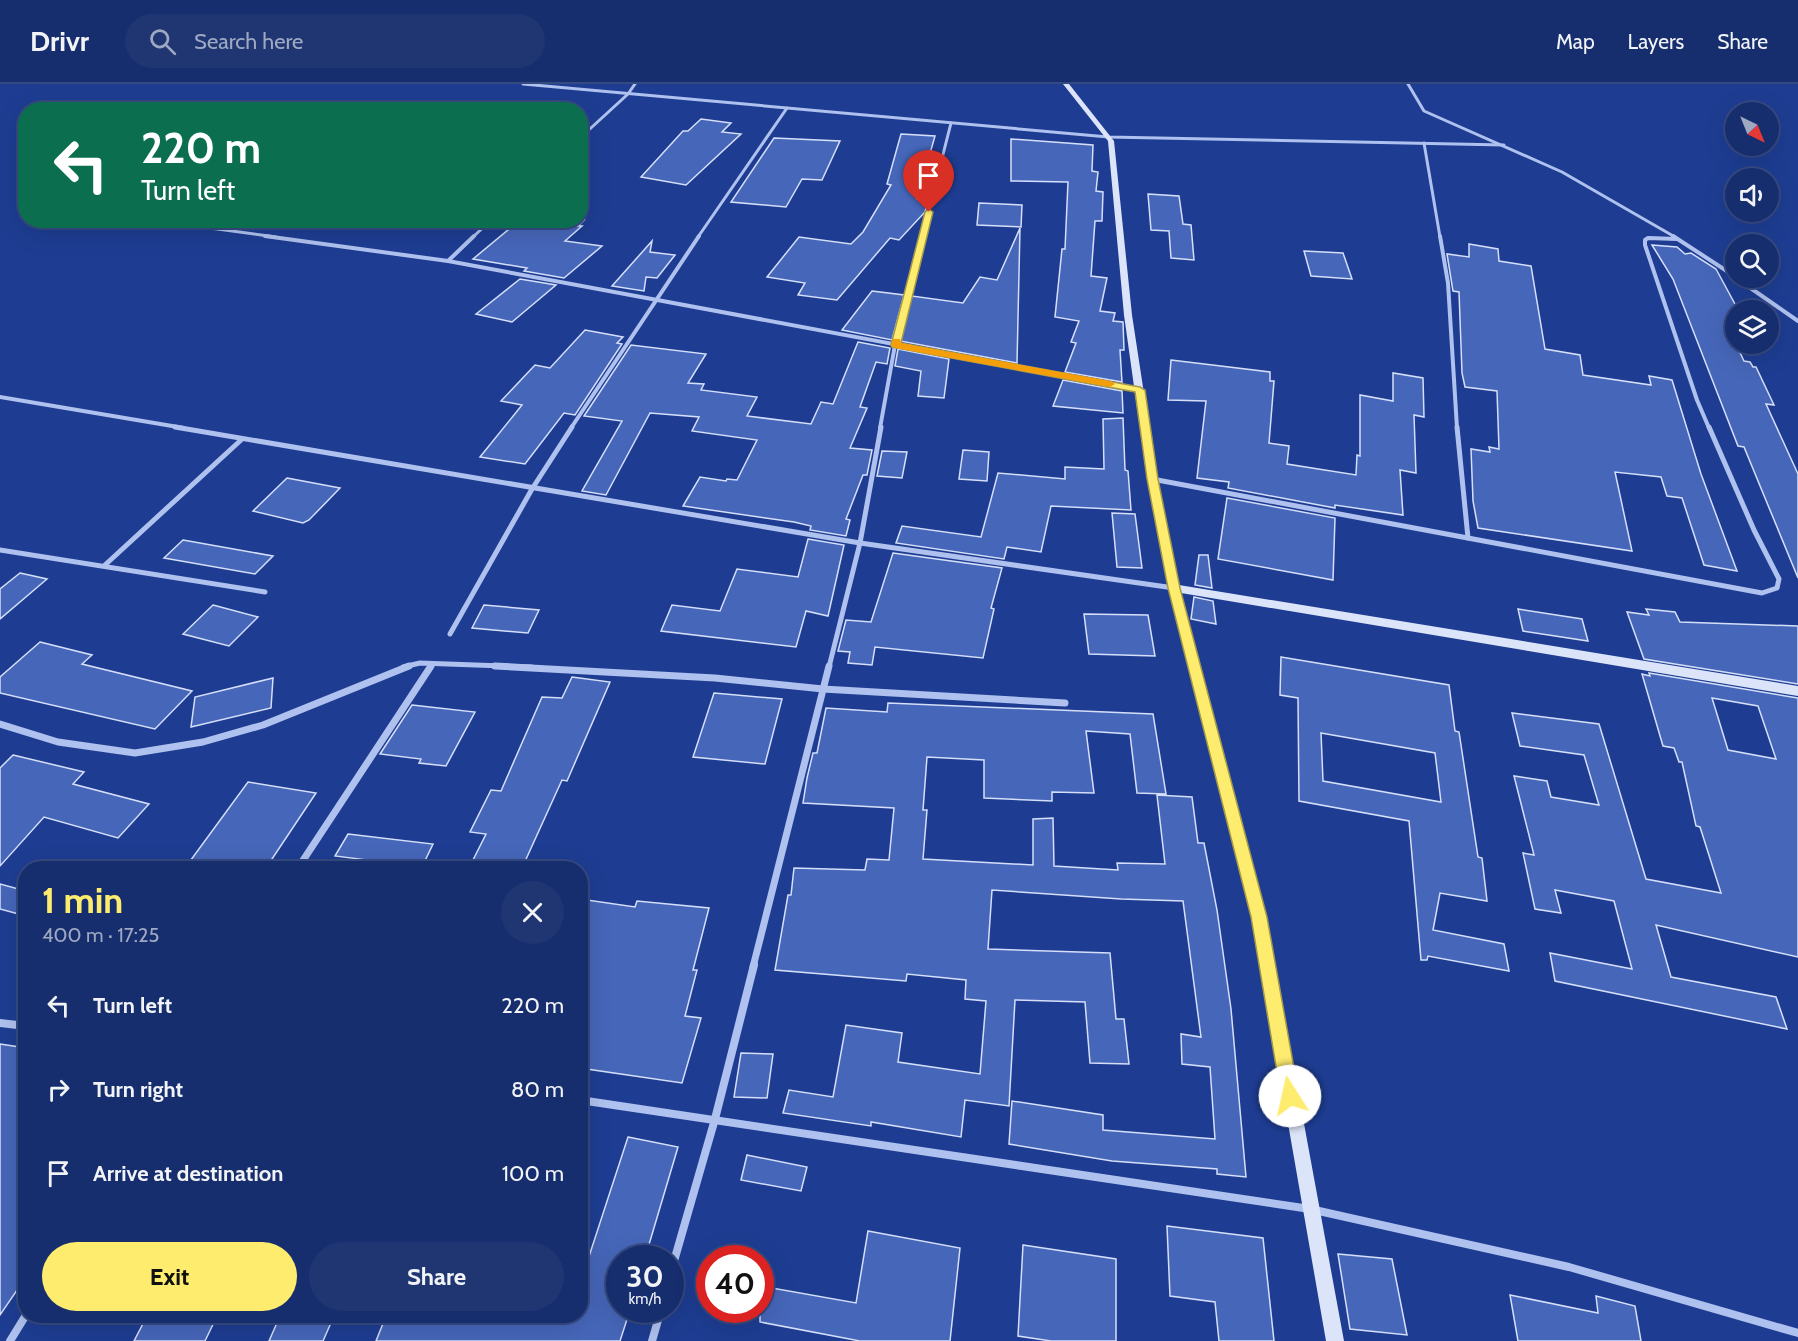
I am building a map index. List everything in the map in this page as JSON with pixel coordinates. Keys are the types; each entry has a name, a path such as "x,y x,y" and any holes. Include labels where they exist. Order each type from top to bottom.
{"street":[{"path":"523,84 1108,137 1504,145"},
{"path":"588,131 628,94 635,84"},
{"path":"1066,84 1111,141 1128,315 1152,479 1174,588 1259,917 1335,1341"},
{"path":"1408,84 1424,111 1562,172 1677,238 1725,270"},
{"path":"450,634 532,489 656,297 788,108"},
{"path":"679,1245 715,1119 860,543 895,345 951,123"},
{"path":"1424,143 1448,283 1456,415 1468,538"},
{"path":"209,228 448,261 656,297 895,345 1140,390"},
{"path":"448,261 483,228"},
{"path":"1152,479 1762,593 1777,588 1779,579 1754,530 1697,400 1645,245 1645,240 1648,238 1677,238"},
{"path":"1752,288 1798,321"},
{"path":"0,397 241,440 860,543 1174,588 1798,692"},
{"path":"105,564 241,440"},
{"path":"0,550 105,564 266,592"},
{"path":"303,861 432,664"},
{"path":"0,724 58,742 135,753 203,742 263,725 404,667 432,664 715,678 823,689 1065,703"},
{"path":"0,1023 18,1025"},
{"path":"588,1101 1310,1209 1569,1267 1798,1334"},
{"path":"10,1341 21,1323"},
{"path":"652,1341 657,1323"}],"building":[{"path":"701,119 731,123 722,132 741,134 686,185 641,177 683,131 688,131"},
{"path":"901,134 935,136 917,199 928,200 925,212 899,240 890,238 837,300 798,295 805,283 767,277 799,237 851,244 863,232 891,185 887,184"},
{"path":"774,138 840,141 822,180 802,179 786,207 731,202"},
{"path":"1011,139 1093,145 1092,171 1098,172 1096,191 1103,192 1102,221 1095,221 1091,276 1107,278 1100,311 1115,313 1113,321 1123,322 1124,350 1120,350 1122,382 1065,372 1076,343 1071,342 1079,321 1055,317 1062,249 1065,249 1068,182 1011,181"},
{"path":"1148,194 1179,196 1183,224 1191,225 1194,260 1171,258 1169,231 1151,230"},
{"path":"979,203 1022,205 1021,227 977,225"},
{"path":"510,228 580,228 565,241 602,246 564,278 524,271 527,268 473,259"},
{"path":"1020,228 1017,363 900,341 912,296 963,303 980,277 997,280"},
{"path":"652,241 650,252 675,255 657,278 646,277 644,291 612,286"},
{"path":"1469,244 1498,249 1499,261 1531,266 1545,349 1580,355 1583,375 1651,385 1649,376 1672,380 1701,474 1737,571 1704,565 1682,498 1667,496 1661,477 1615,472 1632,551 1478,528 1473,501 1471,449 1490,452 1489,447 1499,449 1497,391 1465,387 1462,373 1459,292 1453,291 1447,254 1469,257"},
{"path":"1652,245 1677,247 1685,254 1691,253 1716,269 1733,300 1725,300 1725,354 1741,354 1744,361 1756,367 1774,405 1766,404 1798,474 1798,578 1744,447 1738,446 1673,279"},
{"path":"1304,251 1343,253 1352,279 1311,276"},
{"path":"520,279 556,285 512,322 476,314"},
{"path":"872,291 904,295 892,340 842,330"},
{"path":"585,330 623,337 617,343 622,344 575,415 564,413 525,464 480,457 522,405 501,401 535,365 550,368"},
{"path":"858,342 890,348 887,364 876,362 860,407 867,408 850,448 872,450 867,475 863,475 846,519 850,520 846,536 810,530 811,526 794,522 683,506 700,477 726,481 727,479 737,480 757,440 692,431 699,417 650,413 606,495 582,491 622,421 584,416 631,345 706,354 688,383 704,384 701,390 757,397 747,416 811,424 821,402 833,404"},
{"path":"898,349 949,359 944,398 918,396 921,371 895,366"},
{"path":"1171,360 1270,372 1270,381 1274,381 1269,443 1289,446 1287,464 1356,475 1357,455 1360,456 1360,395 1393,401 1393,373 1423,378 1424,417 1414,415 1416,473 1400,470 1403,515 1335,505 1335,508 1228,488 1229,482 1197,478 1206,401 1168,400"},
{"path":"1063,380 1122,391 1123,413 1053,406"},
{"path":"1123,418 1125,470 1128,471 1131,510 1051,506 1041,552 1007,547 1004,559 896,543 902,526 981,537 998,473 1065,479 1065,467 1104,469 1103,419"},
{"path":"963,450 989,452 987,481 959,479"},
{"path":"882,451 907,452 902,478 877,476"},
{"path":"287,478 340,488 309,520 303,523 253,511"},
{"path":"1227,498 1335,518 1333,580 1218,559"},
{"path":"1112,513 1135,514 1142,568 1117,567"},
{"path":"808,539 844,545 828,616 806,611 796,647 661,631 672,605 720,611 737,569 798,577"},
{"path":"183,540 273,556 255,574 164,558"},
{"path":"893,553 1002,568 991,608 994,609 983,658 875,647 872,665 848,663 850,652 838,651 846,620 871,622"},
{"path":"1199,555 1208,555 1212,588 1195,585"},
{"path":"20,573 47,579 0,619 0,589"},
{"path":"1194,597 1213,601 1216,624 1191,619"},
{"path":"213,605 258,617 229,646 183,634"},
{"path":"484,605 539,610 528,633 472,628"},
{"path":"1518,609 1582,619 1588,641 1523,631"},
{"path":"1646,609 1675,612 1680,622 1798,626 1798,684 1644,659 1627,612 1649,615"},
{"path":"1084,614 1148,615 1155,656 1089,654"},
{"path":"40,642 92,655 82,664 192,691 155,729 0,693 0,677"},
{"path":"1281,657 1449,685 1455,731 1459,732 1478,857 1482,858 1487,901 1440,893 1433,930 1504,944 1509,971 1428,956 1427,960 1421,960 1409,821 1299,801 1298,698 1280,695","holes":["1321,733 1435,753 1441,802 1323,781"]},
{"path":"1649,673 1798,698 1798,957 1656,925 1671,977 1776,997 1787,1029 1555,981 1550,953 1632,969 1614,901 1555,890 1561,913 1535,909 1523,853 1534,855 1514,776 1547,781 1551,797 1599,805 1584,755 1520,746 1512,713 1599,724 1646,879 1721,893 1700,827 1696,826 1682,762 1679,762 1674,748 1663,746 1642,674 1650,676","holes":["1712,698 1758,706 1776,759 1728,750"]},
{"path":"572,677 610,682 567,781 562,780 525,861 472,861 486,834 470,832 491,790 501,791 542,697 562,698"},
{"path":"273,678 271,708 191,727 195,697"},
{"path":"714,693 782,699 765,764 693,757"},
{"path":"888,703 1153,714 1166,794 1137,793 1130,734 1086,731 1094,793 1052,792 1052,801 984,798 984,760 927,757 923,810 927,810 923,859 1033,865 1033,819 1053,818 1054,866 1118,870 1117,863 1165,864 1157,795 1192,797 1198,843 1204,843 1217,910 1231,1009 1246,1177 1217,1174 1217,1169 1112,1161 1009,1144 1012,1101 1103,1115 1103,1130 1215,1139 1210,1067 1182,1064 1181,1034 1201,1037 1183,901 992,890 988,949 1110,953 1116,1019 1124,1019 1129,1064 1090,1063 1085,1002 1015,1000 1009,1106 965,1100 961,1137 871,1122 871,1126 783,1113 789,1090 833,1097 846,1025 902,1033 898,1062 980,1074 986,1001 965,999 966,980 907,974 906,981 775,970 788,895 791,895 794,868 865,870 867,859 889,860 894,808 803,803 813,753 817,753 826,708 887,712"},
{"path":"412,705 475,712 446,766 419,763 421,759 380,754"},
{"path":"13,755 84,772 73,784 149,804 118,838 44,817 0,866 0,768"},
{"path":"248,782 316,793 271,861 190,861"},
{"path":"348,834 433,844 425,861 375,861 335,856"},
{"path":"0,884 18,889 18,914 0,909"},
{"path":"588,900 635,907 637,901 709,908 693,970 697,970 685,1016 701,1018 682,1083 588,1069"},
{"path":"0,1044 18,1047 18,1289 0,1315"},
{"path":"741,1053 773,1054 767,1098 734,1097"},
{"path":"628,1137 678,1147 649,1245 606,1245 606,1323 626,1323 620,1341 376,1341 383,1323 588,1323 588,1260"},
{"path":"747,1155 807,1167 801,1191 741,1180"},
{"path":"1167,1226 1263,1238 1274,1341 1219,1341 1215,1302 1170,1296"},
{"path":"868,1231 960,1248 950,1341 860,1341 765,1323 774,1323 774,1288 856,1303"},
{"path":"1023,1245 1116,1259 1116,1341 1051,1341 1018,1336"},
{"path":"1338,1254 1392,1259 1407,1335 1350,1329"},
{"path":"1510,1295 1598,1313 1596,1296 1635,1306 1641,1341 1518,1341"},
{"path":"143,1323 214,1323 205,1341 134,1341"},
{"path":"277,1323 331,1323 323,1341 269,1341"}],"slow traffic":[{"path":"896,341 895,345 1110,384"}],"route":[{"path":"929,212 895,345 1140,390 1152,479 1174,588 1259,917 1290,1096"}]}
